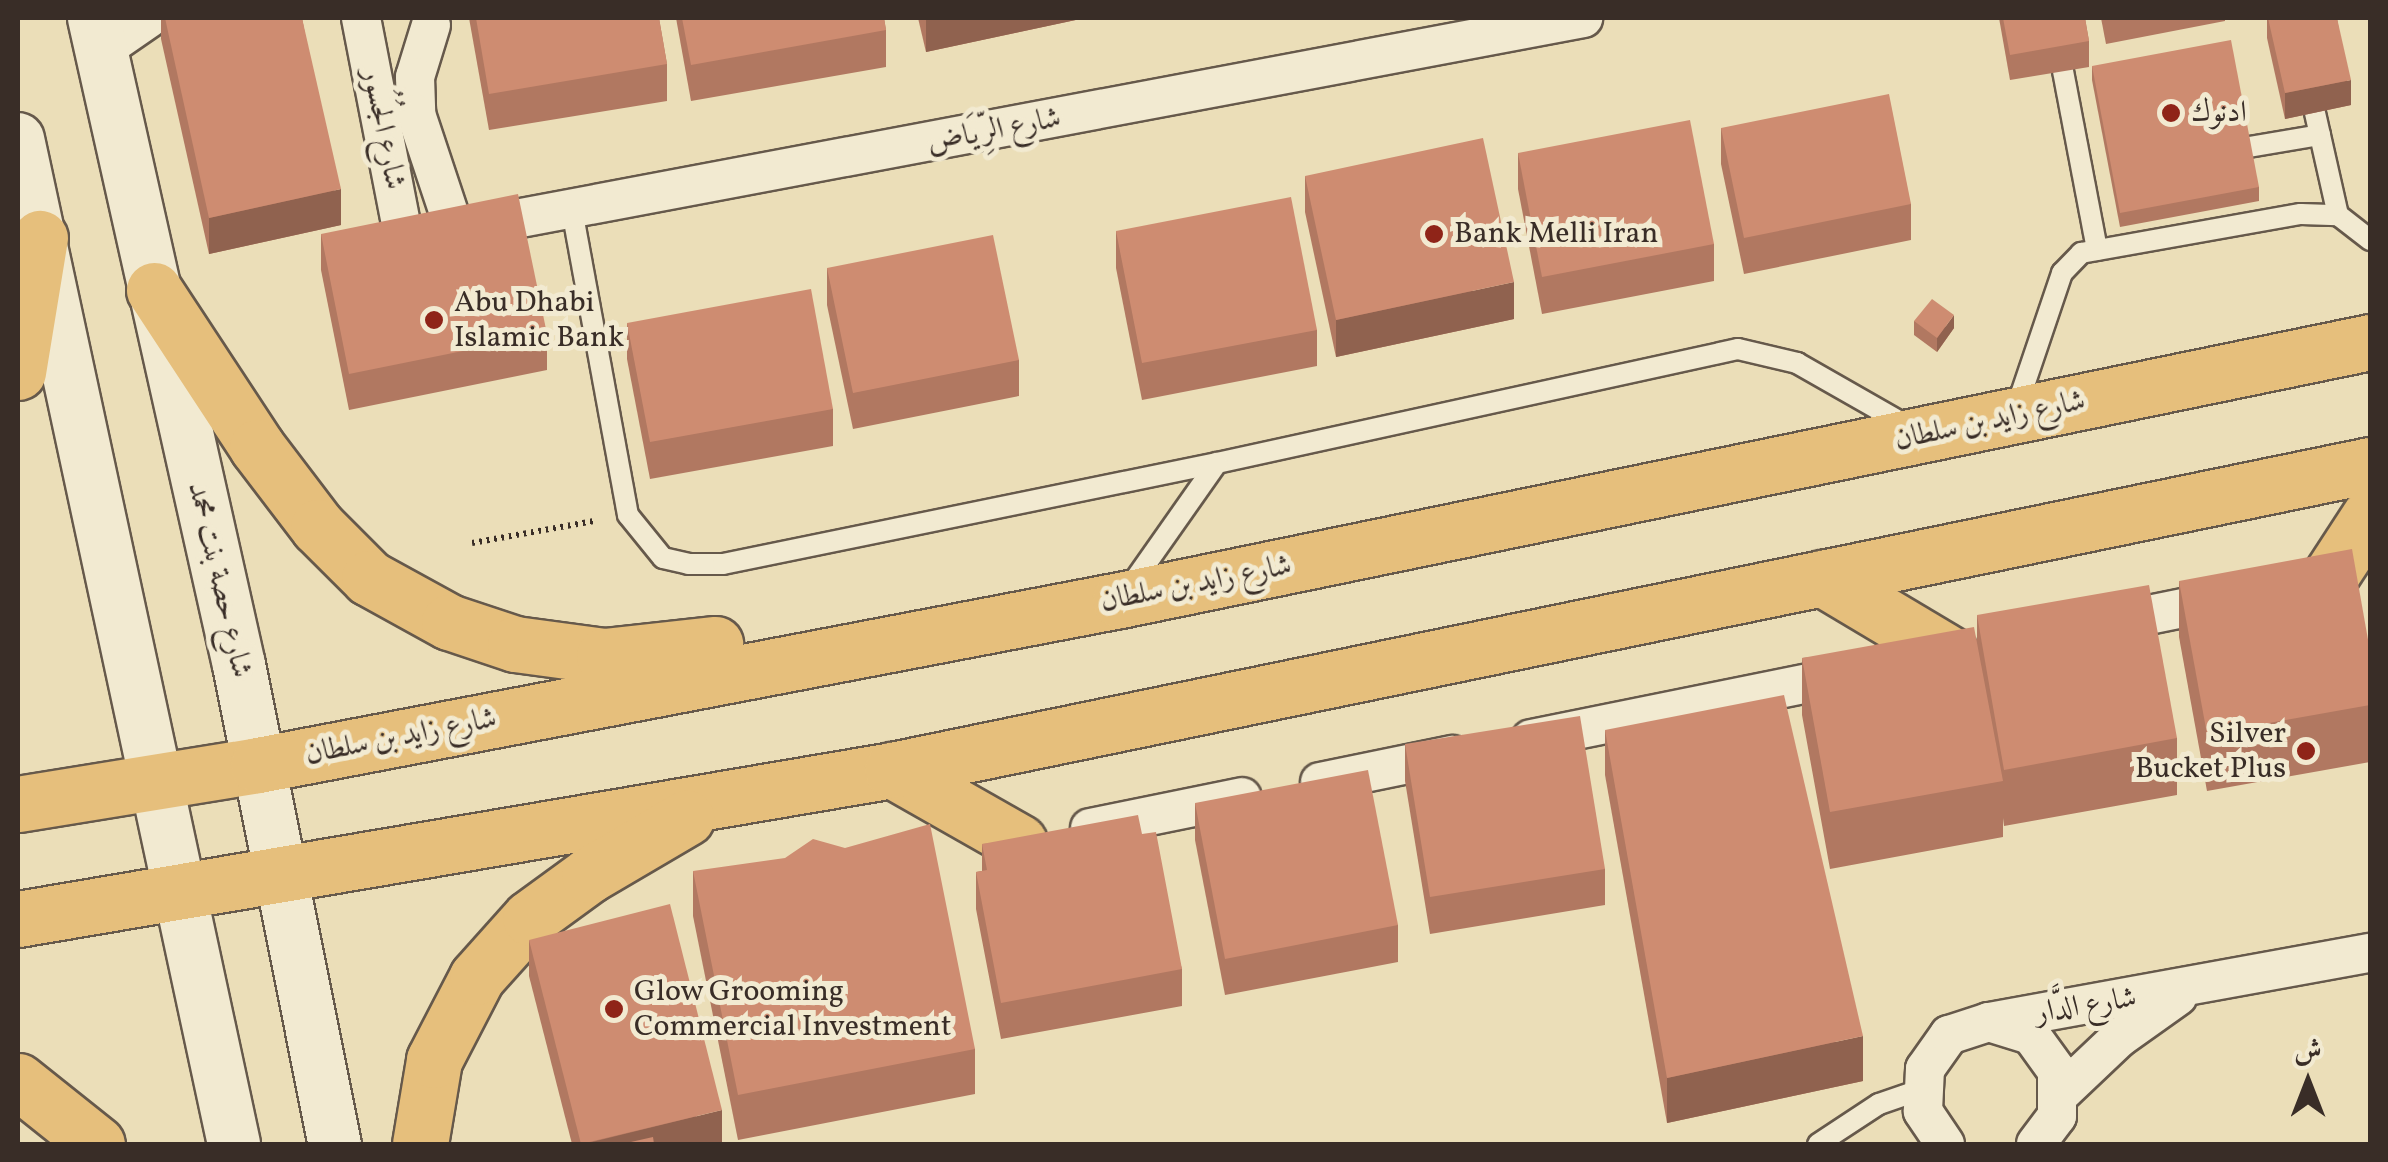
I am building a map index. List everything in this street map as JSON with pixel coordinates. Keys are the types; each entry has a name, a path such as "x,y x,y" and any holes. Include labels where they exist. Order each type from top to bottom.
{"highway":[{"path":"18,372 40,238"},
{"path":"154,290 257,447 318,527 370,578 449,622 516,644 604,656 1120,600"},
{"name":"شارع زايد بن سلطان","path":"18,804 258,765 1120,600 2370,342"},
{"path":"18,919 278,878 892,770 2370,465"},
{"path":"2316,581 2370,515"},
{"path":"1822,578 1970,651"},
{"path":"892,770 1018,842"},
{"path":"420,1144 434,1060 477,977 530,918 589,874 724,797"},
{"path":"18,1081 97,1144"}],"main road":[{"name":"شارع حصة بنت محمد","path":"98,34 258,765 334,1144"},
{"path":"20,161 40,238 234,1144"}],"street":[{"path":"98,34 149,18"},
{"path":"362,18 395,30 436,21"},
{"name":"شارع الجُسُور","path":"362,18 404,240"},
{"name":"شارع الرِّيَاض","path":"404,240 1583,18"},
{"name":"شارع الجُسُور","path":"436,21 418,59 416,114 456,231"},
{"path":"2064,632 2316,581"},
{"path":"1018,842 1970,651"},
{"name":"شارع الدَّار","path":"1920,1090 1942,1043 1988,1022 2184,992 2370,953"},
{"name":"شارع الدَّار","path":"2061,1093 2119,1038 2184,992"},
{"path":"1988,1022 2011,1026 2039,1043 2058,1071 2061,1093 2057,1116 2036,1144"},
{"path":"1920,1090 1927,1121 1945,1144"}],"lane":[{"path":"2064,71 2097,250"},
{"path":"2314,113 2338,215"},
{"path":"2249,148 2320,135"},
{"path":"2084,176 2110,172"},
{"path":"572,210 628,515 663,558 723,564 1217,463 1738,350 1797,363 1924,436"},
{"path":"2014,416 2069,261 2097,250 2301,214 2338,215 2370,240"},
{"path":"1120,600 1217,463"},
{"path":"1818,1144 1879,1104 1920,1090"}],"path":[{"path":"472,542 628,515"}],"building":[{"path":"165,18 302,18 341,189 209,218"},
{"path":"476,18 659,18 667,64 489,94"},
{"path":"682,18 884,18 886,30 691,65"},
{"path":"2003,18 2085,18 2089,41 2010,55"},
{"path":"2268,18 2337,18 2351,80 2285,93"},
{"name":"ادنوك","path":"2231,40 2259,187 2120,213 2092,66"},
{"path":"1889,94 1911,204 1744,238 1721,128"},
{"path":"1690,120 1714,244 1542,277 1518,153"},
{"path":"1483,138 1514,282 1336,320 1305,176"},
{"name":"Abu Dhabi Islamic Bank","path":"518,194 547,334 349,374 321,234"},
{"path":"1291,197 1317,330 1142,363 1116,231"},
{"path":"993,235 1019,360 853,393 827,268"},
{"path":"811,289 833,409 650,442 627,323"},
{"path":"1932,299 1954,315 1937,338 1914,321"},
{"path":"2352,549 2370,651 2370,705 2207,734 2179,581"},
{"path":"2149,585 2177,738 2004,770 1977,615"},
{"path":"1974,627 2003,781 1830,812 1802,658"},
{"path":"1784,695 1863,1036 1667,1078 1605,730"},
{"path":"1580,716 1605,869 1430,897 1405,744"},
{"path":"1368,770 1398,925 1225,959 1195,803"},
{"path":"1138,815 1142,834 1156,832 1182,969 1001,1003 976,872 987,870 982,844"},
{"path":"930,824 975,1049 738,1095 693,871 785,858 813,839 845,848"},
{"path":"670,904 722,1110 581,1144 529,940"},
{"path":"653,1137 654,1144 622,1144"}],"place":[{"name":"ادنوك","path":"2171,113"},
{"name":"Bank Melli Iran","path":"1434,234"},
{"name":"Abu Dhabi Islamic Bank","path":"434,320"},
{"name":"Silver Bucket Plus","path":"2306,751"},
{"name":"Glow Grooming Commercial Investment","path":"614,1009"}]}
